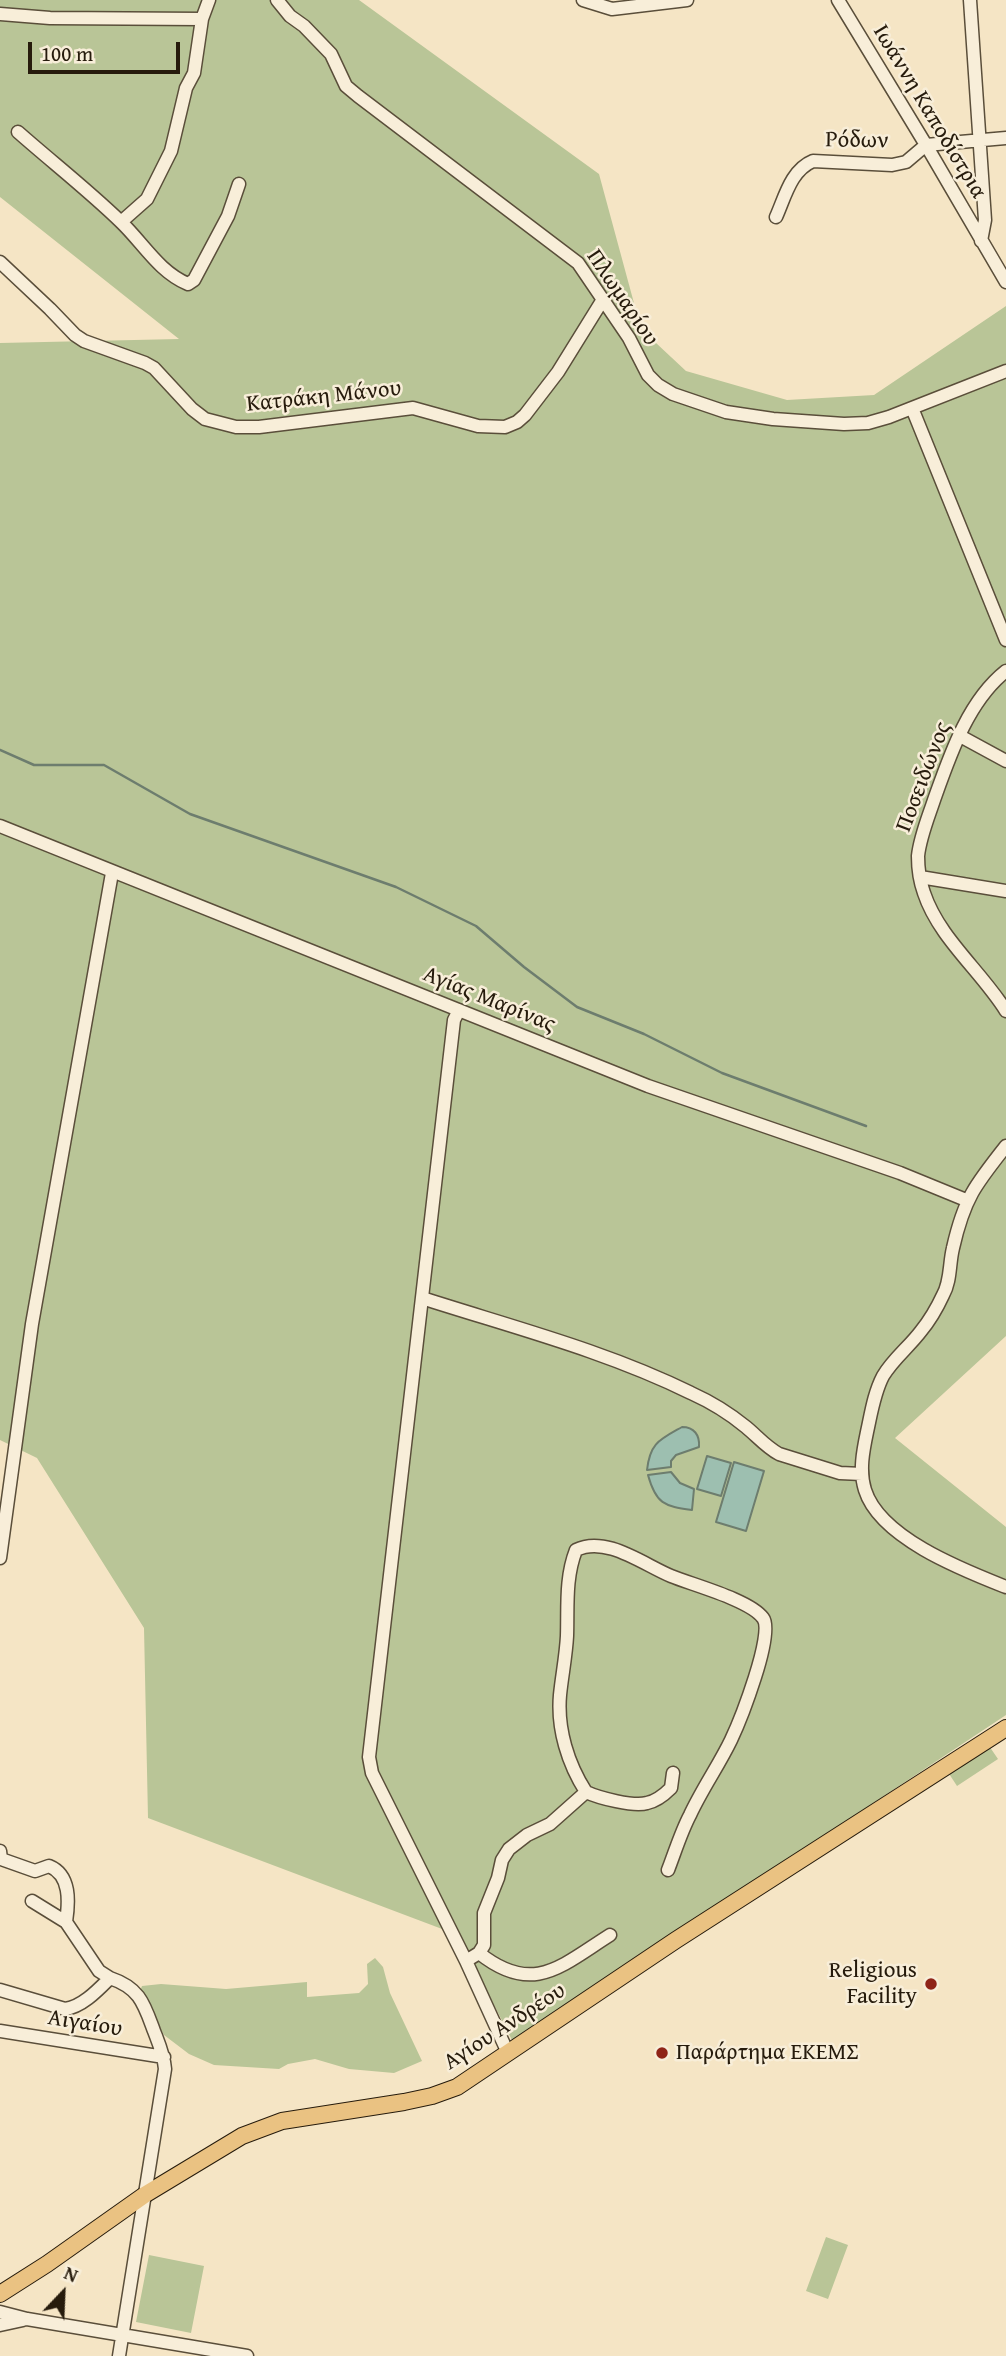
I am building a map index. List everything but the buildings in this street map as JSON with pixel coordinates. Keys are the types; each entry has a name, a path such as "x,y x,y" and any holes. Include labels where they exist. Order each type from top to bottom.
{"main road":[{"name":"Αγίου Ανδρέου","path":"0,2294 146,2194 242,2137 282,2121 432,2096 457,2087 734,1903 1006,1728"}],"street":[{"path":"121,222 147,199 172,151 186,88 194,73 202,19 209,0"},
{"name":"Πλωμαρίου","path":"277,0 290,16 304,26 331,54 346,86 578,263 629,338 648,375 673,394 726,412 773,419 868,423 1006,371"},
{"path":"583,0 612,9 639,3 684,0"},
{"name":"Ιωάννη Καποδίστρια","path":"838,0 1006,282"},
{"path":"970,0 985,220 981,241"},
{"path":"0,14 50,18 202,19"},
{"path":"18,132 121,222 163,268 188,284 194,280 228,216 239,184"},
{"name":"Ρόδων","path":"776,217 796,174 803,165 813,161 892,165 906,162 926,145 1006,138"},
{"name":"Κατράκη Μάνου","path":"0,262 75,335 154,368 192,409 205,419 236,427 259,427 413,408 478,426 505,427 525,415 558,372 602,301"},
{"path":"912,408 1006,640"},
{"name":"Ποσειδώνος","path":"1006,671 995,679 978,701 960,736 923,830 918,859 924,893 936,919 1006,1011"},
{"path":"960,736 1006,761"},
{"name":"Αγίας Μαρίνας","path":"0,826 648,1086 900,1173 966,1200"},
{"path":"0,1558 32,1324 112,873"},
{"path":"920,877 1006,891"},
{"path":"459,1010 454,1020 369,1757 372,1773 466,1961 508,2053"},
{"path":"1006,1146 966,1200 952,1251 947,1288 921,1332 880,1383 866,1440 862,1474 865,1490 873,1507 886,1523 934,1553 1006,1587"},
{"path":"422,1298 581,1348 637,1370 712,1404 734,1417 779,1454 840,1473 862,1474"},
{"path":"668,1870 688,1817 731,1739 751,1690 767,1624 756,1611 732,1599 671,1576 617,1551 601,1546 584,1546 576,1550 568,1585 567,1638 560,1697 560,1723 574,1773 586,1792 598,1797 645,1804 659,1799 671,1788 673,1773"},
{"path":"466,1961 480,1953 485,1934 484,1913 502,1860 509,1849 527,1835 550,1824 586,1792"},
{"path":"0,1857 35,1871 49,1866 56,1869 68,1894 66,1922"},
{"path":"32,1901 66,1922 99,1971 123,1983 139,1996 145,2005 164,2057 165,2069 119,2356"},
{"path":"480,1953 490,1962 509,1971 525,1976 535,1975 553,1970 610,1936"},
{"path":"0,1990 56,2008 72,2008 97,1991 110,1978"},
{"name":"Αιγαίου","path":"0,2031 164,2057"},
{"path":"0,2312 27,2319 247,2356"},
{"path":"0,2325 27,2319"}],"shaded area":[{"path":"0,0 359,0 599,174 641,329 686,371 787,400 874,395 1006,306 1006,1336 895,1438 1006,1527 1006,1715 513,2042 458,1935 148,1818 144,1628 37,1458 0,1440 0,343 179,339 0,197"},
{"path":"682,1427 690,1428 695,1433 699,1447 676,1455 671,1461 671,1467 647,1470 650,1454 657,1443"},
{"path":"707,1456 731,1463 721,1496 697,1489"},
{"path":"734,1462 764,1471 746,1531 716,1522"},
{"path":"671,1472 680,1483 694,1489 692,1510 668,1505 654,1492 648,1475"},
{"path":"983,1737 998,1759 957,1786 942,1763"},
{"path":"375,1958 383,1967 390,1993 422,2061 394,2073 349,2069 315,2059 288,2064 279,2069 214,2065 189,2054 164,2035 140,1991 142,1986 161,1984 226,1989 307,1982 307,1997 359,1993 368,1984 367,1964"},
{"path":"826,2237 848,2245 828,2299 806,2291"},
{"path":"149,2255 204,2266 191,2333 136,2322"}],"waterway":[{"path":"0,750 34,765 104,765 190,814 396,887 476,926 577,1007 644,1034 722,1073 866,1126"}],"place":[{"name":"Religious Facility","path":"931,1984"},
{"name":"Παράρτημα ΕΚΕΜΣ","path":"662,2053"}]}
